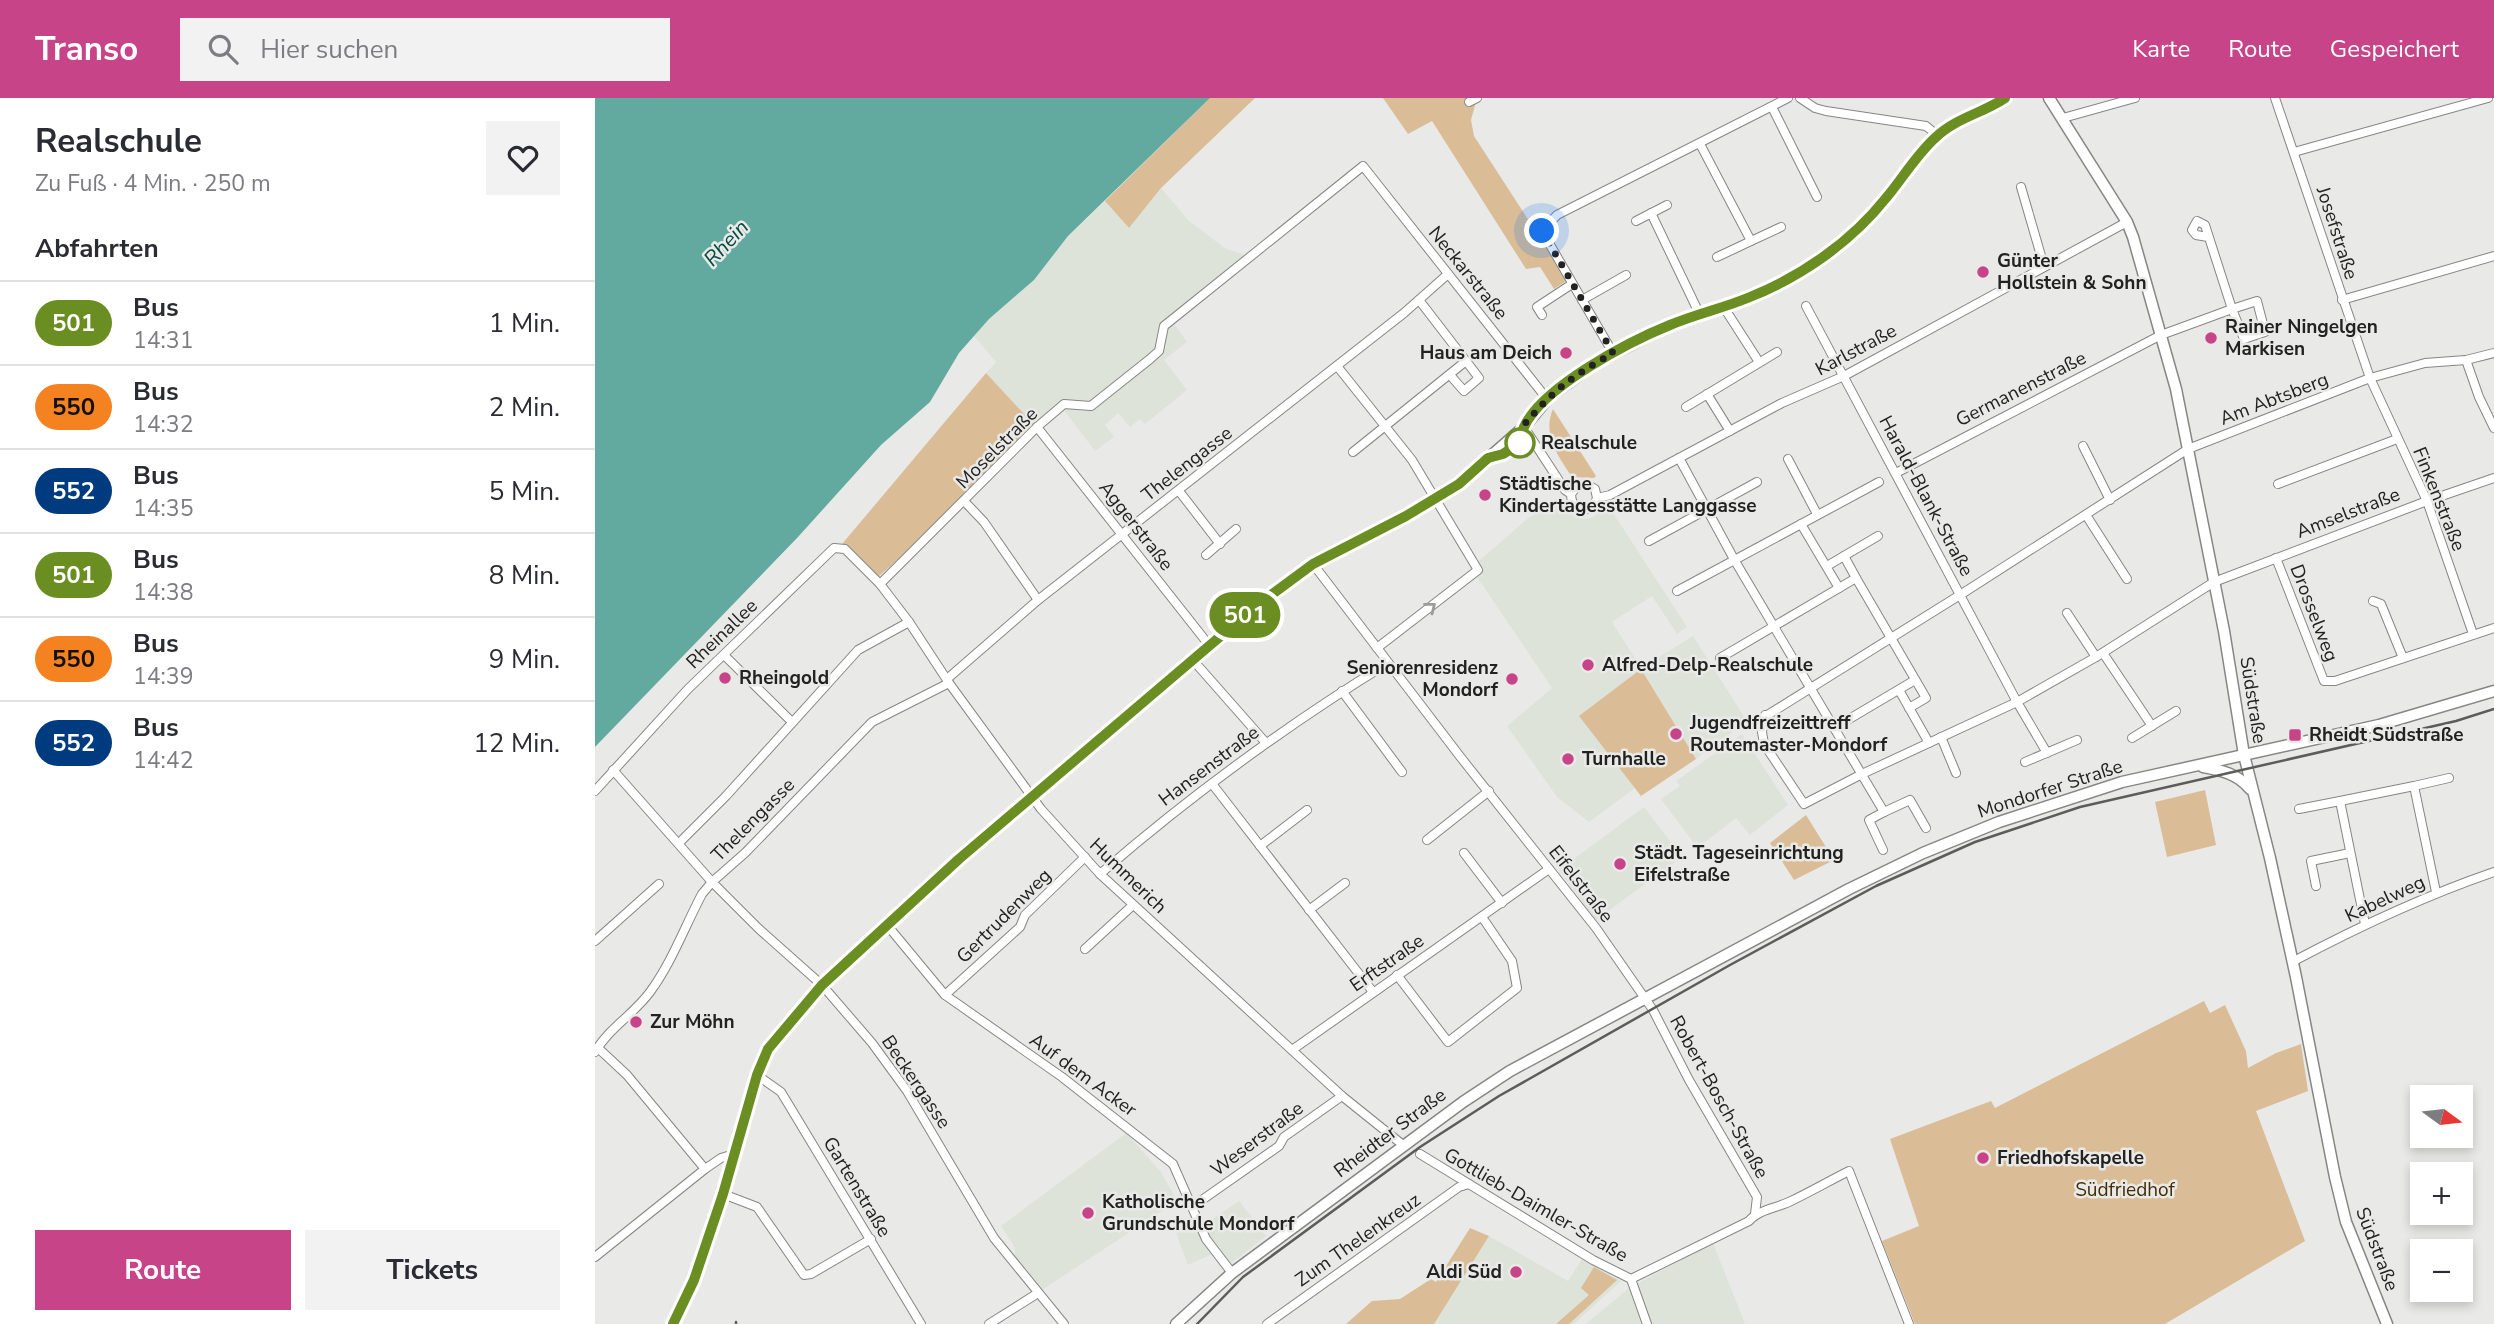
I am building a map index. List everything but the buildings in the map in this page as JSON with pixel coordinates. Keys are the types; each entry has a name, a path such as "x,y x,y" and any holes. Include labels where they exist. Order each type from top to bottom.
{"street":[{"path":"1613,353 1542,231 1557,215 1788,98"},
{"path":"1800,98 1826,111 1926,126 1937,135"},
{"path":"673,1324 694,1280 723,1194 757,1075 768,1049 822,985 887,925 1032,796 1256,606 1313,564 1406,516 1459,484 1524,427 1562,386 1613,353 1669,325 1751,297 1791,277 1835,249 1879,206 1937,135 2005,98"},
{"name":"Südstraße","path":"2049,98 2127,222 2176,389 2237,701 2244,755 2293,961 2335,1177 2343,1211 2387,1324"},
{"path":"2063,118 2135,98"},
{"name":"Josefstraße","path":"2275,98 2370,378"},
{"path":"2294,152 2488,98"},
{"path":"1772,107 1817,197"},
{"path":"1700,144 1751,241"},
{"name":"Neckarstraße","path":"1363,166 1548,399"},
{"name":"Moselstraße","path":"880,584 965,502 1037,427 1064,404 1091,406 1150,359 1159,351 1164,326 1363,166"},
{"path":"2021,187 2044,266"},
{"path":"1636,221 1667,205"},
{"path":"1651,213 1700,315"},
{"name":"Karlstraße","path":"1524,427 1565,490 1571,494 1572,504 1581,510 1592,508 1597,498 1610,495 1782,403 1844,376 2127,222"},
{"path":"1717,257 1781,227"},
{"path":"2207,237 2232,309 2244,339 2265,332 2257,301 2232,309"},
{"path":"2342,300 2494,256"},
{"name":"Thelengasse","path":"596,1050 652,989 702,894 712,882 745,853 872,722 948,681 1038,600 1337,366 1448,274"},
{"path":"1582,300 1626,275"},
{"path":"1542,315 1537,307 1572,284"},
{"path":"1419,300 1479,378 1464,391 1450,375"},
{"path":"1723,306 1759,362"},
{"name":"Harald-Blank-Straße","path":"1806,306 2017,702 2047,753"},
{"name":"Germanenstraße","path":"1896,473 2161,335 2232,309"},
{"path":"1686,408 1777,352"},
{"name":"Am Abtsberg","path":"1753,724 2188,449 2370,378 2425,363 2466,360 2494,353"},
{"path":"2466,360 2494,428"},
{"path":"1353,452 1466,361"},
{"path":"1337,366 1412,460 1478,570 1377,648"},
{"name":"Finkenstraße","path":"2370,378 2427,500 2473,634"},
{"path":"1707,394 1730,431"},
{"name":"Aggerstraße","path":"1037,427 1209,645"},
{"path":"2278,484 2397,439"},
{"path":"2083,446 2110,500"},
{"path":"1679,458 1706,511 1884,812"},
{"path":"1788,459 1817,514"},
{"name":"Amselstraße","path":"1765,715 1762,732 1764,744 1804,804 2017,702 2099,655 2214,582 2427,500 2494,478"},
{"path":"1649,541 1757,482"},
{"path":"1677,591 1879,482"},
{"path":"1571,494 1577,486 1586,484 1595,489 1597,498"},
{"path":"1179,491 1220,544"},
{"path":"965,502 985,522 1038,600"},
{"path":"2086,515 2127,579"},
{"path":"1801,524 1839,588"},
{"path":"1206,555 1236,529"},
{"path":"1827,566 1878,537"},
{"name":"Rheinallee","path":"595,791 688,689 834,548 845,549 880,584"},
{"path":"1844,556 1926,698 1909,708"},
{"name":"Drosselweg","path":"2276,558 2324,681 2335,681 2494,628"},
{"name":"Eifelstraße","path":"1313,564 1596,928 1645,998"},
{"path":"1720,658 1856,578"},
{"name":"Hummerich","path":"880,584 1041,809 1085,858 1291,1050 1403,1145"},
{"path":"2372,601 2382,604 2403,658"},
{"path":"2067,613 2152,726"},
{"path":"679,843 726,796 858,650 909,622"},
{"path":"724,655 792,722"},
{"path":"1192,659 1266,743"},
{"name":"Hansenstraße","path":"1100,874 1156,826 1266,743 1388,663"},
{"path":"1834,728 1915,680"},
{"path":"1899,690 1929,743"},
{"path":"1342,691 1402,772"},
{"name":"Mondorfer Straße","path":"1645,998 1837,895 1923,853 1999,822 2122,782 2379,725 2494,691"},
{"path":"2132,738 2176,711"},
{"path":"1941,737 1956,773"},
{"path":"2025,762 2077,740"},
{"path":"2194,766 2218,769 2231,774 2243,780 2253,794"},
{"name":"Beckergasse","path":"613,770 712,882 759,929 822,985 872,1043 907,1091 994,1238 1064,1324"},
{"path":"2299,810 2449,778"},
{"path":"1213,785 1373,992"},
{"path":"2414,786 2435,892"},
{"path":"1427,840 1489,791"},
{"path":"1882,850 1870,820 1884,812 1910,800 1926,828"},
{"path":"2340,801 2365,924"},
{"path":"1260,846 1307,810"},
{"path":"1464,853 1502,903"},
{"path":"2316,886 2311,861 2350,853"},
{"name":"Gertrudenweg","path":"945,995 1020,928 1025,915 1085,858"},
{"name":"Erftstraße","path":"1291,1050 1549,869"},
{"name":"Kabelweg","path":"2293,961 2435,892 2494,872"},
{"path":"1309,910 1345,883"},
{"path":"595,941 659,884"},
{"path":"1085,949 1133,905"},
{"path":"1397,975 1448,1042 1517,988 1512,961 1482,917"},
{"name":"Auf dem Acker","path":"887,925 945,995 1062,1077 1173,1164 1206,1239 1232,1273"},
{"name":"Rheidter Straße","path":"1176,1324 1232,1273 1462,1102 1510,1071 1645,998"},
{"name":"Robert-Bosch-Straße","path":"1645,998 1757,1197 1755,1214"},
{"path":"596,1050 627,1075 705,1169"},
{"name":"Gartenstraße","path":"757,1075 781,1092 921,1324"},
{"name":"Weserstraße","path":"1192,1207 1279,1146 1284,1137 1342,1096"},
{"path":"595,1257 705,1169 721,1158 734,1154"},
{"name":"Gottlieb-Daimler-Straße","path":"1420,1154 1593,1259 1631,1279 1647,1324"},
{"path":"1631,1279 1749,1221 1755,1214 1790,1202 1849,1171 1909,1324"},
{"name":"Zum Thelenkreuz","path":"1267,1324 1459,1187 1469,1184"},
{"path":"723,1194 757,1207 804,1275 811,1274 871,1239"},
{"path":"989,1324 1038,1293"}],"shaded area":[{"path":"1161,188 1188,220 1226,249 1246,255 1173,322 1187,342 1164,360 1187,390 1145,424 1140,419 1130,427 1118,413 1105,425 1114,437 1095,451 1063,409 1038,429 986,373 996,362 974,336 989,319 1034,280 1068,236 1105,201 1129,228"},
{"name":"Alfred-Delp-Realschule","path":"1553,504 1581,519 1592,518 1608,505 1687,627 1677,634 1652,596 1612,622 1641,668 1693,636 1747,721 1696,759 1641,669 1580,716 1635,788 1589,822 1557,797 1507,726 1552,688 1471,568 1527,519"},
{"path":"1742,734 1788,805 1750,835 1736,818 1700,846 1697,841 1694,843 1661,799 1680,786 1676,781"},
{"name":"Städt. Tageseinrichtung Eifelstraße","path":"1644,807 1682,857 1596,920 1559,870"},
{"name":"Katholische Grundschule Mondorf","path":"1129,1131 1127,1134 1161,1172 1177,1201 1042,1290 1015,1259 1015,1248 1001,1226"},
{"path":"1239,1201 1266,1236 1224,1269 1212,1254 1188,1265 1176,1233 1208,1222"},
{"path":"1489,1236 1568,1281 1582,1259 1621,1281 1574,1324 1434,1324"},
{"path":"1713,1243 1745,1324 1586,1324 1629,1288"}],"green space":[{"path":"1210,98 1255,98 1161,188 1129,228 1105,201"},
{"path":"1383,98 1477,98 1471,120 1474,136 1566,281 1554,289 1540,267 1526,269 1432,121 1408,134"},
{"path":"986,373 1038,429 877,578 842,544"},
{"path":"1553,409 1596,476 1594,478 1572,477 1562,461 1550,436"},
{"path":"1641,669 1696,759 1641,796 1579,716"},
{"path":"2205,790 2216,845 2167,857 2155,802"},
{"path":"1806,815 1834,860 1794,880 1770,843"},
{"name":"Südfriedhof","path":"2204,1001 2210,1013 2225,1005 2246,1051 2248,1068 2276,1053 2301,1044 2308,1091 2256,1111 2305,1241 2165,1324 1915,1324 1882,1241 1919,1226 1890,1139 1991,1101 1995,1108"},
{"path":"1470,1228 1489,1236 1434,1324 1346,1324 1372,1301 1400,1299 1431,1279 1436,1282"},
{"path":"1594,1267 1617,1280 1569,1324 1556,1324 1589,1295 1581,1288"}],"water":[{"name":"Rhein","path":"595,98 1210,98 1068,236 1034,280 989,319 959,353 930,402 881,445 798,537 595,747"}],"railway":[{"path":"1197,1324 1243,1277 1420,1147 1499,1096 1876,886 1975,842 2080,807 2456,721 2494,709"}],"bus line":[{"name":"501","path":"673,1324 694,1280 723,1194 757,1075 768,1049 822,985 887,925 959,859 1256,606 1313,564 1406,516 1459,484 1488,458 1503,454 1520,443 1524,427 1534,413 1562,386 1594,364 1669,325 1751,297 1791,277 1835,249 1875,211 1937,135 2005,98"}],"place":[{"name":"Günter Hollstein & Sohn","path":"1983,272"},
{"name":"Rainer Ningelgen Markisen","path":"2211,338"},
{"name":"Haus am Deich","path":"1566,353"},
{"name":"Realschule","path":"1520,443"},
{"name":"Städtische Kindertagesstätte Langgasse","path":"1485,495"},
{"name":"Alfred-Delp-Realschule","path":"1588,665"},
{"name":"Rheingold","path":"725,678"},
{"name":"Seniorenresidenz Mondorf","path":"1512,679"},
{"name":"Jugendfreizeittreff Routemaster-Mondorf","path":"1676,734"},
{"name":"Rheidt Südstraße","path":"2295,735"},
{"name":"Turnhalle","path":"1568,759"},
{"name":"Städt. Tageseinrichtung Eifelstraße","path":"1620,864"},
{"name":"Zur Möhn","path":"636,1022"},
{"name":"Friedhofskapelle","path":"1983,1158"},
{"name":"Katholische Grundschule Mondorf","path":"1088,1213"},
{"name":"Aldi Süd","path":"1516,1272"}],"route":[{"path":"1520,443 1508,441 1524,427 1549,397 1613,353 1542,231"}]}
